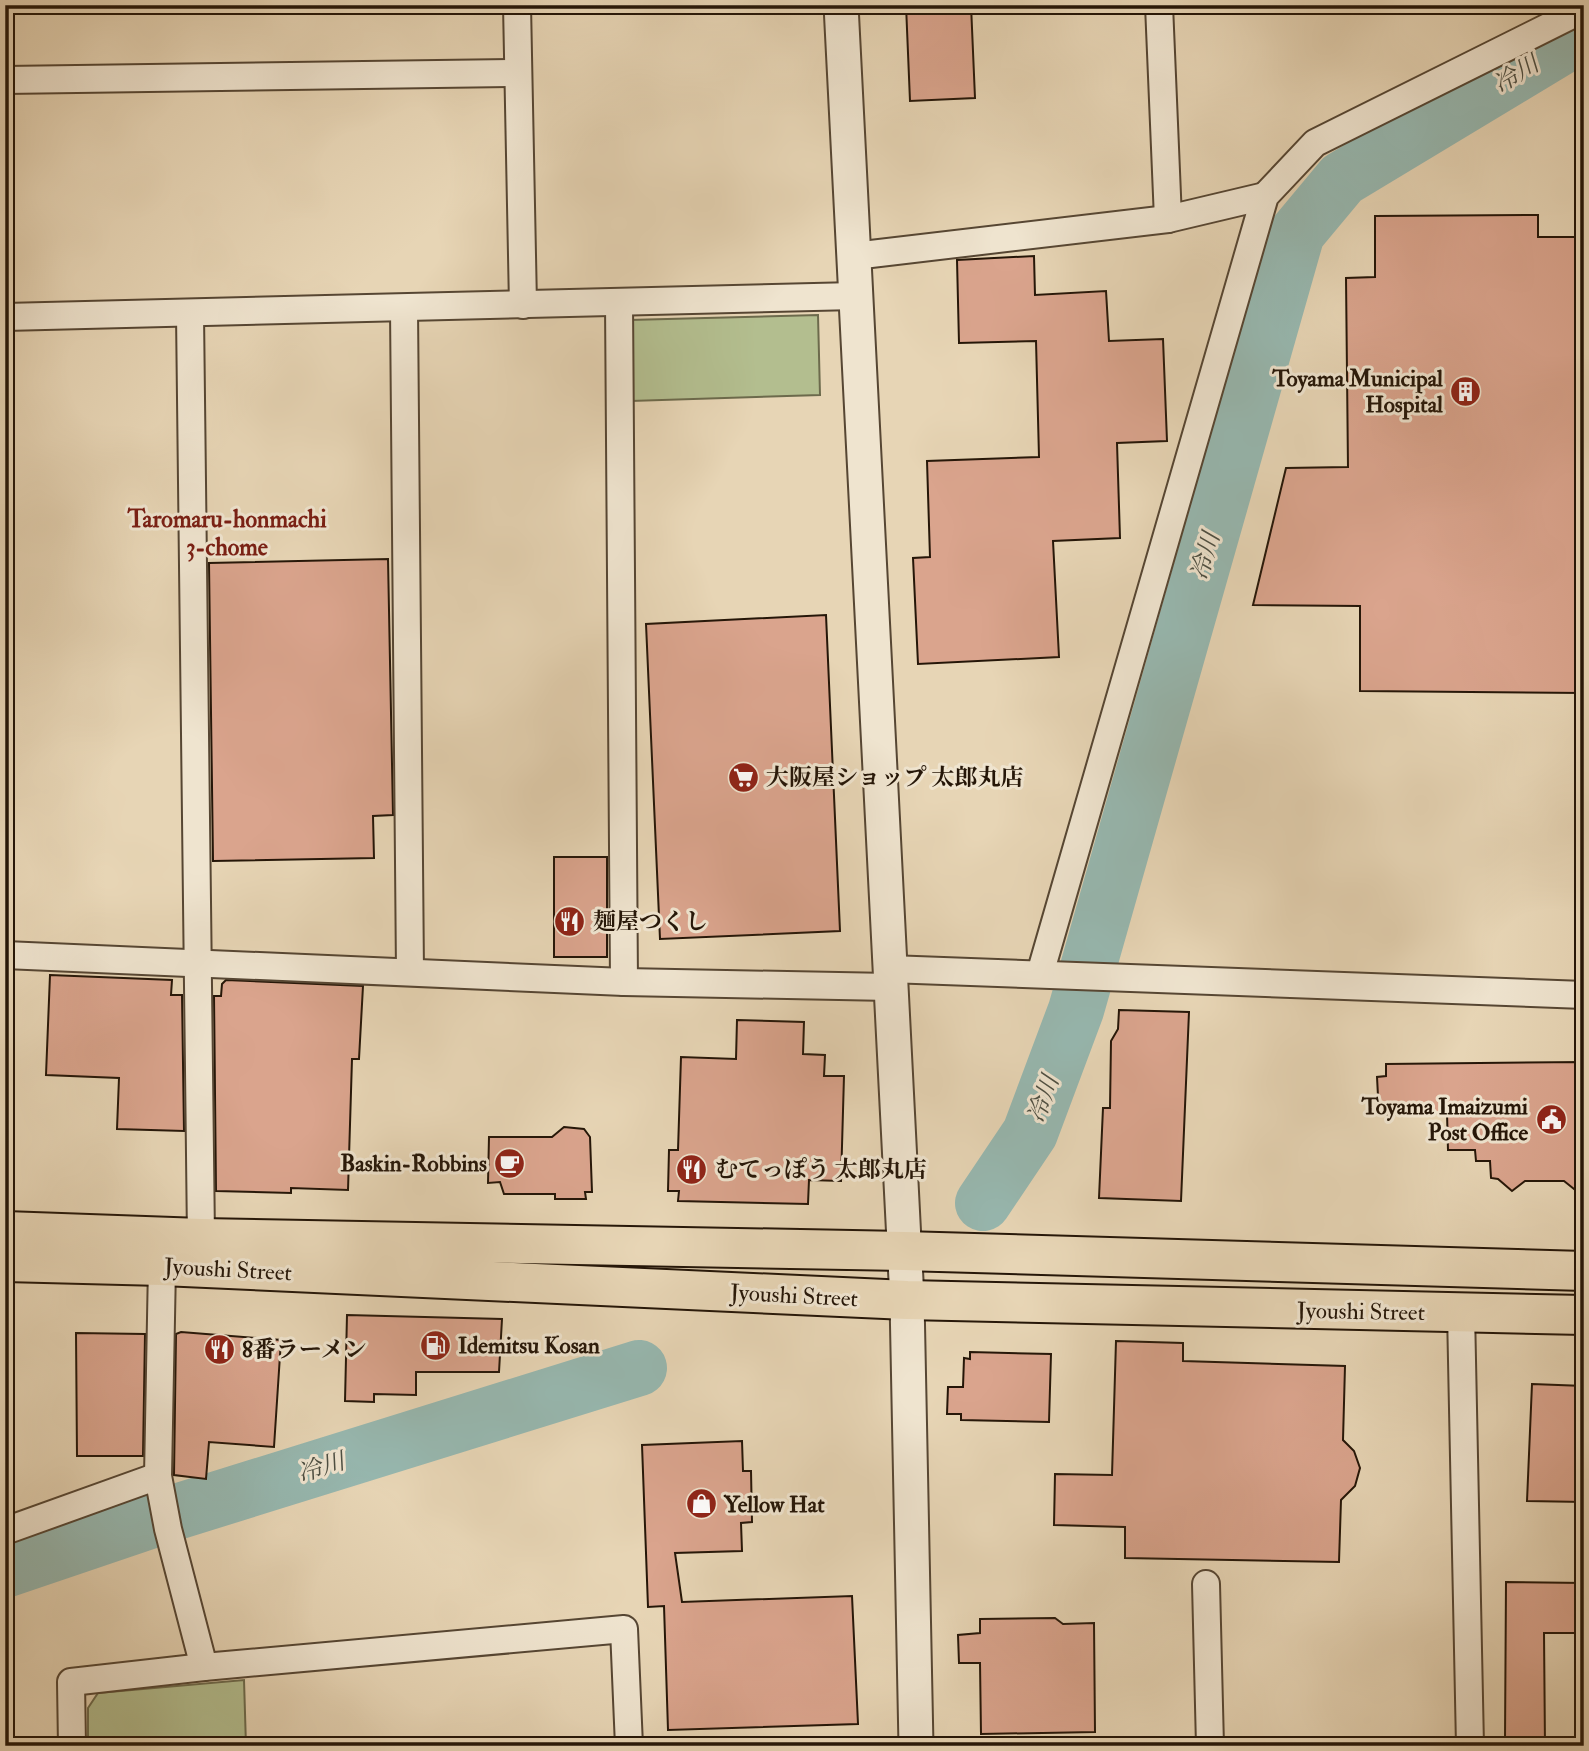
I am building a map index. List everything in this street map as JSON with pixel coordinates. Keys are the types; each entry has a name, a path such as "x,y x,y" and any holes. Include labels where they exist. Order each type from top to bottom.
{"highway":[{"name":"Jyoushi Street","path":"5,1231 201,1238 904,1251 1584,1271"},
{"name":"Jyoushi Street","path":"5,1262 162,1266 907,1300 1584,1315"}],"street":[{"path":"517,5 523,306"},
{"path":"841,5 907,1300 916,1746"},
{"path":"1159,5 1168,219"},
{"path":"1040,974 1265,196 1314,143 1584,9"},
{"path":"5,80 518,73"},
{"path":"854,256 1168,219 1265,196"},
{"path":"5,317 855,296"},
{"path":"619,303 624,982"},
{"path":"404,309 410,972"},
{"path":"190,314 201,1238"},
{"path":"5,956 624,982 1040,974 1584,995"},
{"path":"162,1266 158,1476 168,1530 204,1667"},
{"path":"1461,1312 1470,1746"},
{"path":"5,1531 158,1476"},
{"path":"1206,1584 1210,1746"},
{"path":"72,1746 71,1682 204,1667 624,1629 629,1746"}],"green space":[{"path":"818,315 820,395 631,401 629,320"},
{"path":"244,1680 246,1746 88,1746 88,1708 98,1693"}],"building":[{"path":"906,5 971,5 975,98 910,101"},
{"name":"Toyama Municipal Hospital","path":"1538,215 1538,237 1584,237 1584,693 1360,691 1360,606 1253,605 1286,468 1348,467 1346,278 1375,277 1375,216"},
{"path":"1034,256 1035,295 1106,291 1109,341 1163,339 1167,441 1117,443 1120,538 1053,541 1059,657 918,664 913,558 930,557 927,461 1039,457 1036,341 959,343 957,260"},
{"path":"388,559 393,815 373,816 374,858 213,861 209,563"},
{"name":"大阪屋ショップ 太郎丸店","path":"826,615 840,931 660,939 646,624"},
{"path":"554,857 607,857 607,957 554,957"},
{"path":"50,975 172,980 171,995 182,995 184,1131 117,1129 119,1078 46,1075"},
{"path":"226,980 363,986 359,1059 352,1059 348,1190 291,1188 291,1193 216,1191 214,996 221,996 222,984"},
{"path":"1119,1010 1189,1012 1181,1201 1099,1198 1103,1108 1110,1108 1111,1041 1118,1029"},
{"path":"737,1020 804,1022 803,1054 825,1055 824,1076 844,1076 841,1181 809,1180 808,1204 678,1201 679,1191 668,1191 669,1150 678,1150 681,1057 736,1059"},
{"path":"1584,1062 1584,1197 1564,1181 1525,1181 1512,1191 1498,1179 1491,1178 1490,1161 1476,1161 1475,1150 1448,1150 1447,1113 1379,1115 1377,1077 1386,1076 1386,1064"},
{"path":"564,1127 584,1129 590,1137 592,1192 585,1192 586,1199 555,1199 555,1194 504,1194 500,1182 488,1183 489,1137 552,1137"},
{"path":"347,1315 502,1319 499,1372 416,1372 416,1395 374,1394 374,1402 345,1401"},
{"path":"181,1332 281,1340 274,1447 209,1442 206,1479 174,1475 176,1334"},
{"path":"76,1333 145,1334 143,1456 77,1456"},
{"path":"1116,1341 1183,1343 1183,1361 1345,1366 1343,1440 1354,1451 1360,1468 1355,1486 1341,1500 1339,1562 1125,1558 1125,1527 1054,1525 1055,1474 1112,1475"},
{"path":"970,1352 1051,1354 1049,1422 961,1420 961,1414 947,1414 948,1387 963,1387 964,1358 970,1359"},
{"path":"1532,1384 1584,1386 1584,1502 1527,1501"},
{"path":"742,1441 743,1471 751,1471 752,1522 741,1523 742,1551 675,1553 682,1602 852,1596 858,1724 668,1730 664,1606 648,1607 642,1445"},
{"path":"1506,1582 1584,1583 1584,1633 1544,1633 1545,1746 1510,1746 1511,1739 1505,1739"},
{"path":"1055,1618 1063,1624 1094,1623 1095,1732 981,1734 980,1663 959,1663 958,1635 980,1633 980,1619"}],"waterway":[{"name":"冷川","path":"983,1203 1030,1133 1076,1010 1297,233 1342,179 1584,33"},
{"name":"冷川","path":"5,1570 173,1513 639,1368"}],"place":[{"name":"Toyama Municipal Hospital","path":"1466,391"},
{"name":"大阪屋ショップ 太郎丸店","path":"743,777"},
{"name":"麺屋つくし","path":"570,921"},
{"name":"Toyama Imaizumi Post Office","path":"1551,1119"},
{"name":"Baskin-Robbins","path":"510,1163"},
{"name":"むてっぽう 太郎丸店","path":"692,1169"},
{"name":"Idemitsu Kosan","path":"435,1345"},
{"name":"8番ラーメン","path":"219,1349"},
{"name":"Yellow Hat","path":"701,1504"}],"district":[{"name":"Taromaru-honmachi 3-chome","path":"227,533"}]}
